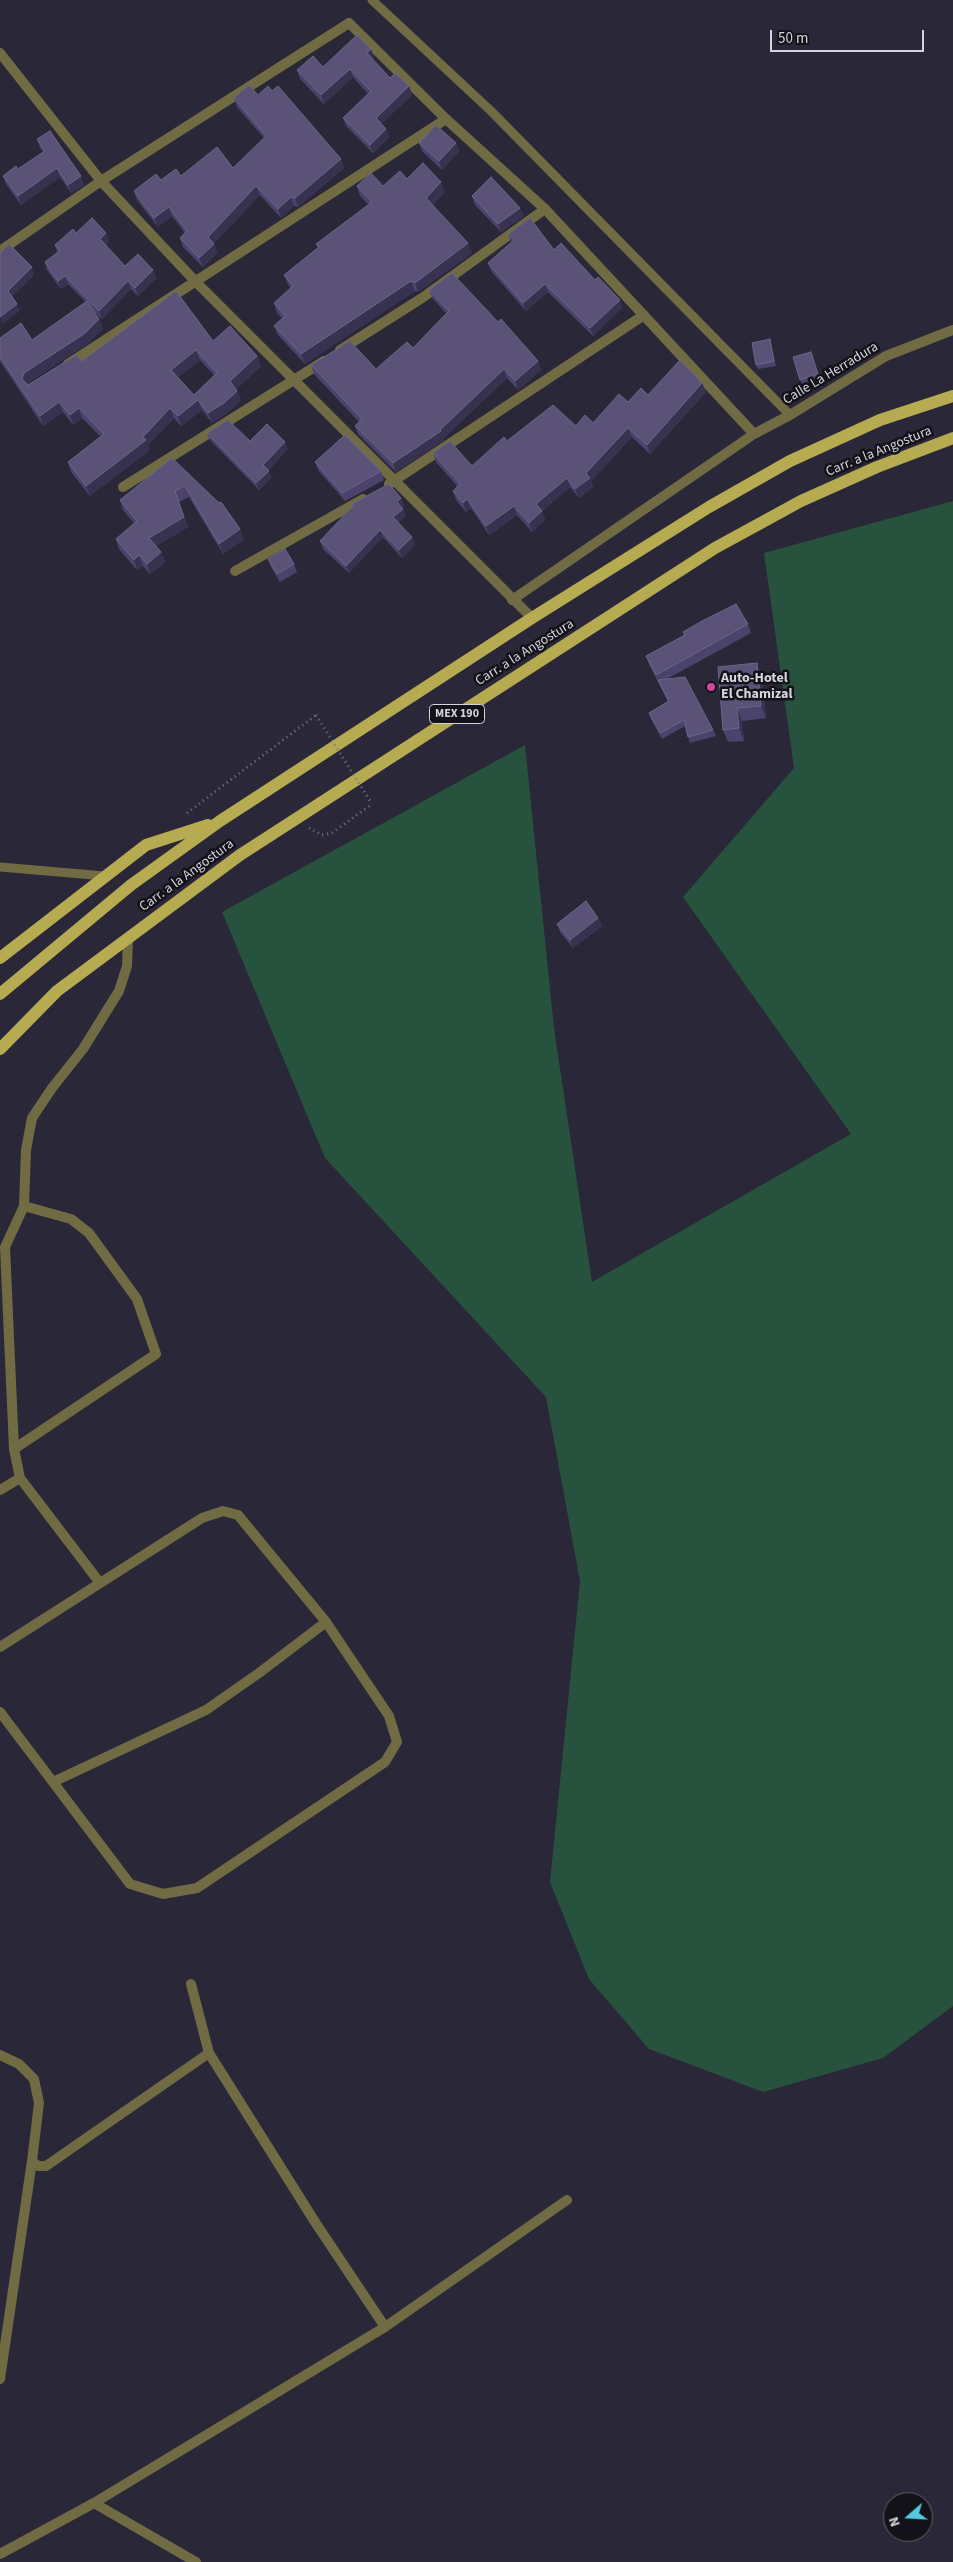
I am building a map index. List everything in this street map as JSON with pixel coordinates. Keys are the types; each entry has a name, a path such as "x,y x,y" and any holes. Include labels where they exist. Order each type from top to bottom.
{"main road":[{"name":"Carr. a la Angostura","path":"0,994 131,885 220,821 532,618 709,507 790,461 880,420 953,396"},
{"name":"Carr. a la Angostura","path":"0,1049 57,991 255,845 715,548 801,501 877,467 953,438"},
{"path":"0,958 146,845 220,821"}],"street":[{"path":"0,251 101,181 349,23 446,119 545,210 754,434"},
{"path":"0,53 101,181 195,281 532,618"},
{"path":"0,72 9,65"},
{"path":"56,372 446,119"},
{"path":"123,487 422,298 545,210"},
{"path":"235,571 394,482 644,315"},
{"name":"Calle La Herradura","path":"512,600 754,434 790,415 886,356 953,330"},
{"path":"100,1583 20,1478 14,1449 3,1249 24,1206 26,1150 32,1118 52,1088 83,1049 119,991 127,966 128,938"},
{"path":"14,1449 156,1354 136,1299 89,1233 71,1219 24,1206"},
{"path":"0,1490 20,1478"},
{"path":"0,1647 202,1518 223,1512 238,1515 326,1622 389,1716 397,1742 385,1762 198,1888 162,1894 130,1884 0,1712"},
{"path":"53,1782 206,1710 259,1673 326,1622"},
{"path":"191,1984 209,2053 315,2222 385,2326"},
{"path":"32,2161 38,2166 46,2166 209,2053"},
{"path":"0,2055 19,2064 34,2079 39,2104 0,2379"},
{"path":"0,2554 94,2503 385,2326 567,2200"},
{"path":"94,2503 196,2562"}],"lane":[{"path":"372,0 491,111 790,415"},
{"path":"0,867 105,876"}],"path":[{"path":"185,815 316,715 372,804 332,833"}],"green space":[{"path":"953,501 953,2006 883,2058 763,2092 649,2049 589,1979 550,1882 580,1581 546,1397 325,1158 222,912 525,745 554,1028 592,1282 851,1134 683,897 794,768 764,553"}],"building":[{"path":"357,35 371,49 367,53 390,78 395,73 409,86 376,118 386,129 370,145 343,118 371,91 350,69 321,95 297,70 313,56 323,67"},
{"path":"249,85 258,95 268,86 272,91 278,86 341,159 295,198 291,197 278,209 256,186 208,237 214,244 199,258 180,238 187,231 169,207 154,218 134,191 156,174 161,180 176,169 181,176 217,147 233,168 266,136 234,98"},
{"path":"436,125 456,143 439,161 419,143"},
{"path":"50,131 81,176 68,185 57,168 18,196 3,176 16,166 18,169 45,151 37,139"},
{"path":"423,163 441,182 426,198 468,243 415,283 411,281 301,354 274,326 285,316 274,303 293,286 284,275 319,247 316,244 372,202 357,186 371,173 383,186 400,171 407,179"},
{"path":"491,177 520,208 498,224 472,196"},
{"path":"92,218 106,233 100,239 125,266 138,254 153,270 135,288 128,281 99,311 65,276 58,281 45,262 60,251 55,245 73,229 76,233"},
{"path":"530,218 554,250 561,243 595,280 598,277 620,300 590,328 545,284 523,303 488,263 514,240 508,234"},
{"path":"9,244 32,267 8,291 17,304 0,317 0,253"},
{"path":"452,273 498,322 501,319 538,361 515,381 504,369 441,431 393,463 355,426 362,419 311,365 350,341 376,369 407,342 413,348 449,311 429,290"},
{"path":"176,291 213,341 230,326 257,356 230,381 237,391 224,403 208,413 198,400 178,416 170,408 143,437 146,440 86,486 68,462 104,434 79,408 70,415 59,402 40,416 0,357 0,338 21,323 32,340 87,301 99,319 84,334 24,373 22,379 28,385 76,355 82,361","holes":["196,350 217,373 194,395 171,370"]},
{"path":"770,339 774,361 756,365 752,343"},
{"path":"811,352 818,374 800,380 793,357"},
{"path":"680,360 702,383 647,445 628,428 586,473 590,478 575,489 567,478 536,504 542,511 529,523 514,506 486,526 467,499 463,503 453,491 460,484 433,453 450,441 472,466 504,437 507,441 553,405 576,426 585,415 593,423 619,394 628,402 641,388 648,395"},
{"path":"228,420 250,441 267,424 285,442 263,465 269,471 256,483 207,433"},
{"path":"345,435 381,471 342,493 315,462"},
{"path":"172,458 219,503 221,502 240,529 219,544 185,486 175,491 184,517 149,538 161,552 147,564 139,555 134,560 116,539 137,521 120,500"},
{"path":"389,484 401,498 397,502 403,509 393,517 412,537 399,550 380,530 346,566 320,541 353,506 352,504"},
{"path":"285,549 294,564 277,574 268,559"},
{"path":"736,604 748,624 656,675 646,656 685,635 683,632 702,621"},
{"path":"757,663 761,706 737,708 739,728 723,730 718,667"},
{"path":"685,677 713,730 688,737 684,720 660,733 649,713 669,701 658,680"},
{"path":"586,901 598,918 570,940 557,924"}],"place":[{"name":"Auto-Hotel El Chamizal","path":"711,687"}]}
